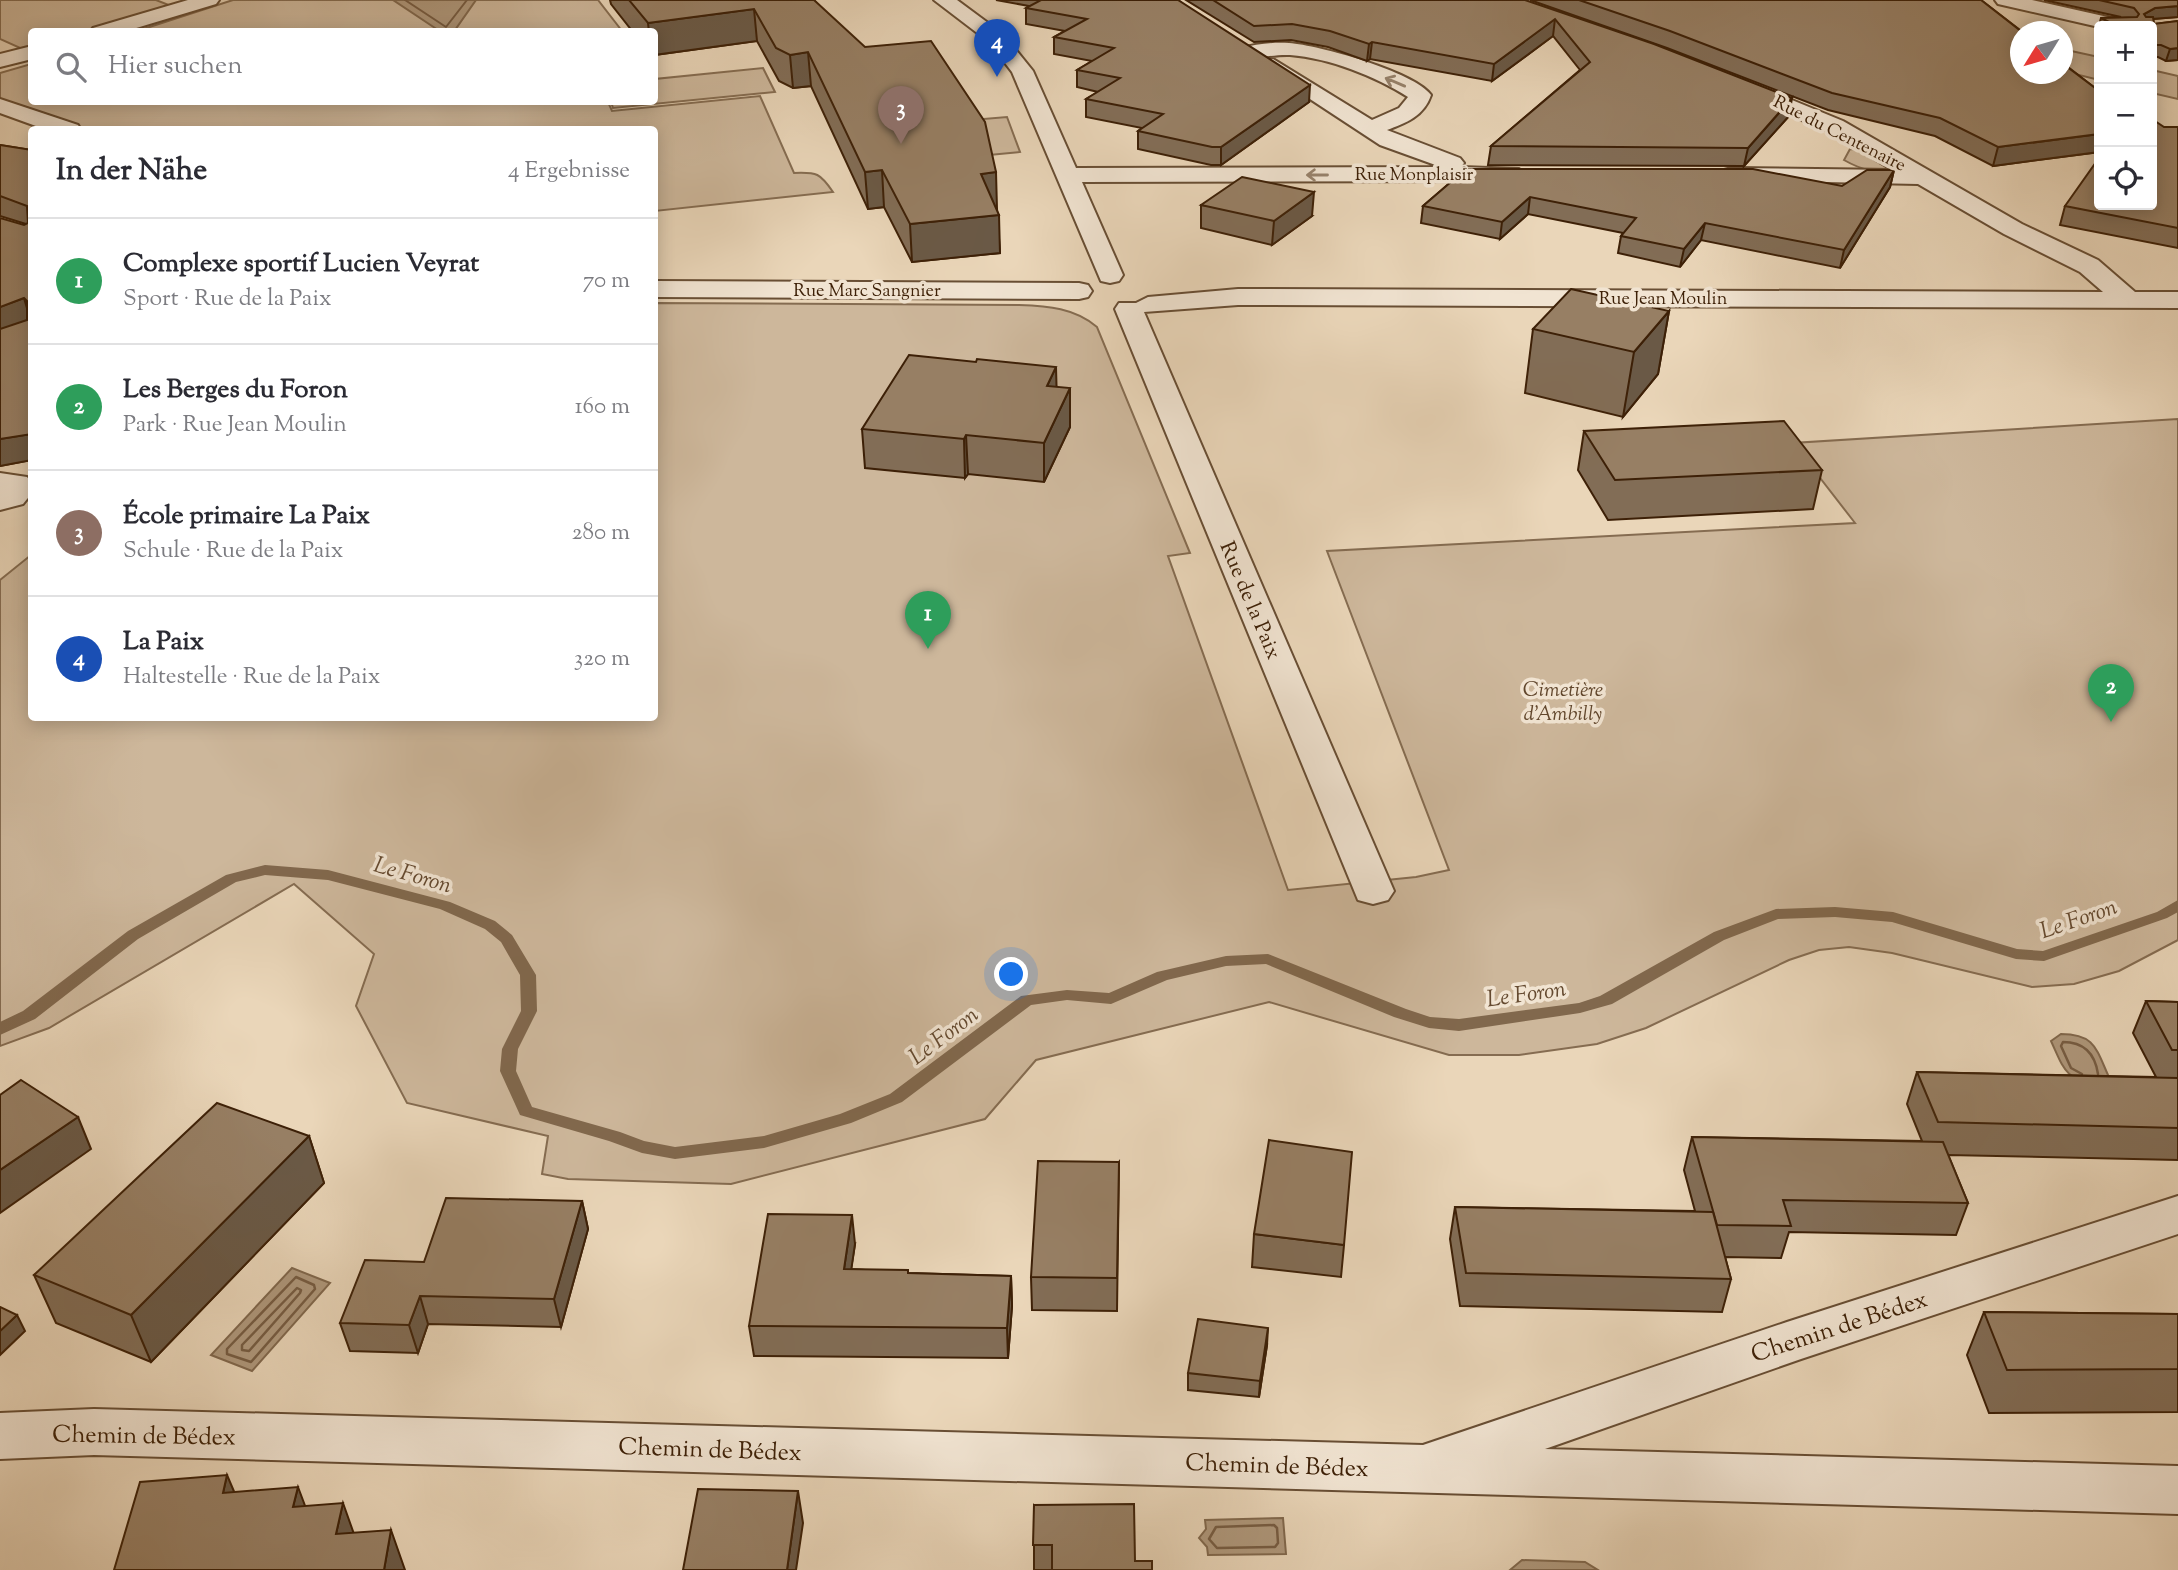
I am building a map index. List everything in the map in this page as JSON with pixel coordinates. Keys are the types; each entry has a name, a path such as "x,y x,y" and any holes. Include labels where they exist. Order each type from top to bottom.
{"street":[{"path":"114,28 209,0"},
{"name":"Rue de la Paix","path":"944,0 983,26 1013,58 1036,99 1124,293 1373,891"},
{"path":"2005,0 2100,21"},
{"path":"1370,128 1398,118 1416,104 1420,95 1381,76 1308,51 1239,47 1370,128 1405,149 1499,174"},
{"path":"0,61 28,52"},
{"name":"Rue du Centenaire","path":"1724,79 1800,109 1846,132 2047,247 2095,269 2123,295"},
{"path":"0,106 58,126"},
{"path":"1802,175 1839,156 1845,147 1846,132"},
{"name":"Rue Monplaisir","path":"1069,175 1536,174"},
{"path":"1709,175 1924,177"},
{"name":"Rue du Centenaire","path":"2047,247 2064,272 2085,295"},
{"name":"Rue Marc Sangnier","path":"658,289 1124,293"},
{"name":"Rue Jean Moulin","path":"1124,293 1238,297 2123,295 2178,290"},
{"name":"Rue Jean Moulin","path":"2123,295 2178,300"},
{"path":"0,482 16,484 19,488 12,496 0,501"},
{"name":"Chemin de Bédex","path":"1421,1468 1800,1338 2178,1215"},
{"name":"Chemin de Bédex","path":"0,1436 94,1432 2178,1490"}],"green space":[{"path":"0,0 156,0 179,9 111,28 28,28 28,52 0,39"},
{"path":"233,0 598,0 620,28 146,28"},
{"path":"2073,51 2094,56 2094,79 2073,74"},
{"path":"28,65 28,105 609,105 612,111 760,96 794,173 817,175 833,192 658,211 658,126 61,126 0,106 0,73"},
{"path":"763,68 775,92 658,104 658,79"},
{"path":"2157,71 2178,76 2178,99 2157,94"},
{"path":"612,105 643,105 613,108"},
{"path":"1007,117 1020,152 968,157 900,126"},
{"path":"1850,149 1867,150 1897,170 1869,170 1851,164 1844,160"},
{"name":"Cimetière d'Ambilly","path":"658,303 1051,307 1080,316 1097,327 1190,553 1168,556 1288,890 1416,877 1449,870 1327,551 1855,523 1793,443 2178,419 2178,940 2119,971 2074,984 2032,987 1892,953 1849,947 1819,950 1789,960 1646,1028 1597,1044 1519,1055 1449,1055 1269,1002 1036,1060 985,1119 731,1184 568,1179 542,1174 548,1136 407,1103 356,1006 374,954 294,884 49,1028 0,1046 0,580 28,557 28,721 658,721"}],"water":[{"path":"393,0 476,0 456,28 435,28"},
{"path":"2061,1034 2081,1037 2092,1044 2108,1075 2099,1083 2079,1080 2067,1072 2051,1041"},
{"path":"292,1268 330,1283 252,1371 211,1355"},
{"path":"1283,1518 1286,1554 1208,1555 1207,1547 1199,1538 1206,1529 1205,1520"},
{"path":"1522,1560 1585,1562 1598,1570 1510,1570"}],"building":[{"path":"629,0 814,0 865,47 931,41 985,122 996,172 981,174 999,215 910,224 882,170 865,172 808,52 790,55 776,48 754,9 648,23"},
{"path":"1041,0 1178,0 1310,85 1221,147 1138,131 1163,114 1086,99 1120,78 1077,70 1114,48 1054,37 1087,19 1026,8"},
{"path":"1213,0 1525,0 1654,44 1792,98 1748,148 1491,146 1590,62 1555,19 1494,64 1372,42 1369,44 1330,31 1292,24 1254,26"},
{"path":"1579,0 1981,0 2010,23 2010,84 2073,84 2073,71 2094,87 2094,135 1998,147 1940,118 1832,93 1670,31"},
{"path":"2099,0 2178,0 2178,6 2155,8 2144,14 2146,17 2153,17 2154,21 2107,21 2101,18 2137,17 2139,14 2134,8"},
{"path":"2178,21 2178,48 2170,49 2157,45 2157,24"},
{"path":"2157,122 2164,127 2178,127 2178,228 2065,206 2094,165 2094,210 2157,210"},
{"path":"0,145 28,149 28,223 27,206 0,196"},
{"path":"1466,169 1753,169 1842,186 1867,170 1894,170 1844,250 1705,223 1684,249 1621,236 1636,218 1530,197 1502,222 1423,206"},
{"path":"1242,177 1314,192 1274,221 1201,205"},
{"path":"0,218 24,225 28,223 28,435 0,439 0,329 27,320 27,301 24,298 0,307"},
{"path":"1571,289 1669,311 1634,352 1533,329"},
{"path":"909,355 1056,367 1047,386 1070,388 1044,443 966,435 964,439 862,429"},
{"path":"1784,421 1822,470 1615,480 1584,431"},
{"path":"2146,1001 2178,1002 2178,1050 2172,1050"},
{"path":"1917,1072 2178,1078 2178,1128 1938,1122"},
{"path":"21,1080 78,1117 0,1170 0,1095"},
{"path":"217,1103 309,1136 131,1315 34,1275"},
{"path":"1692,1137 1943,1142 1968,1203 1783,1200 1791,1226 1717,1225"},
{"path":"1269,1140 1352,1152 1344,1245 1254,1234"},
{"path":"1038,1161 1119,1162 1117,1278 1031,1277"},
{"path":"446,1198 582,1201 554,1299 420,1296 409,1325 340,1323 365,1260 424,1262"},
{"path":"1455,1207 1713,1212 1731,1279 1466,1273"},
{"path":"768,1214 852,1215 844,1269 1011,1276 1007,1328 749,1326"},
{"path":"0,1307 17,1315 0,1331"},
{"path":"1984,1312 2178,1314 2178,1369 2007,1370"},
{"path":"1198,1319 1268,1328 1260,1381 1188,1373"},
{"path":"227,1475 223,1493 298,1487 293,1507 343,1503 336,1534 391,1530 384,1570 114,1570 140,1482"},
{"path":"698,1489 798,1491 787,1570 683,1570"},
{"path":"1134,1504 1135,1561 1152,1561 1152,1570 1052,1570 1052,1545 1033,1545 1034,1505"}],"waterway":[{"name":"Le Foron","path":"0,1029 29,1015 133,935 231,878 265,870 328,875 445,905 490,925 507,939 528,975 529,1011 510,1049 508,1071 526,1111 614,1136 642,1147 675,1153 764,1142 845,1119 896,1098 1027,1000 1067,995 1111,999 1163,976 1226,961 1268,959 1400,1013 1429,1022 1459,1025 1580,1008 1606,1000 1719,936 1776,914 1835,912 1893,917 2016,954 2044,956 2162,915 2178,905"}],"place":[{"name":"La Paix","path":"997,77"},
{"name":"École primaire La Paix","path":"901,144"},
{"name":"Complexe sportif Lucien Veyrat","path":"928,649"},
{"name":"Les Berges du Foron","path":"2111,722"}]}
